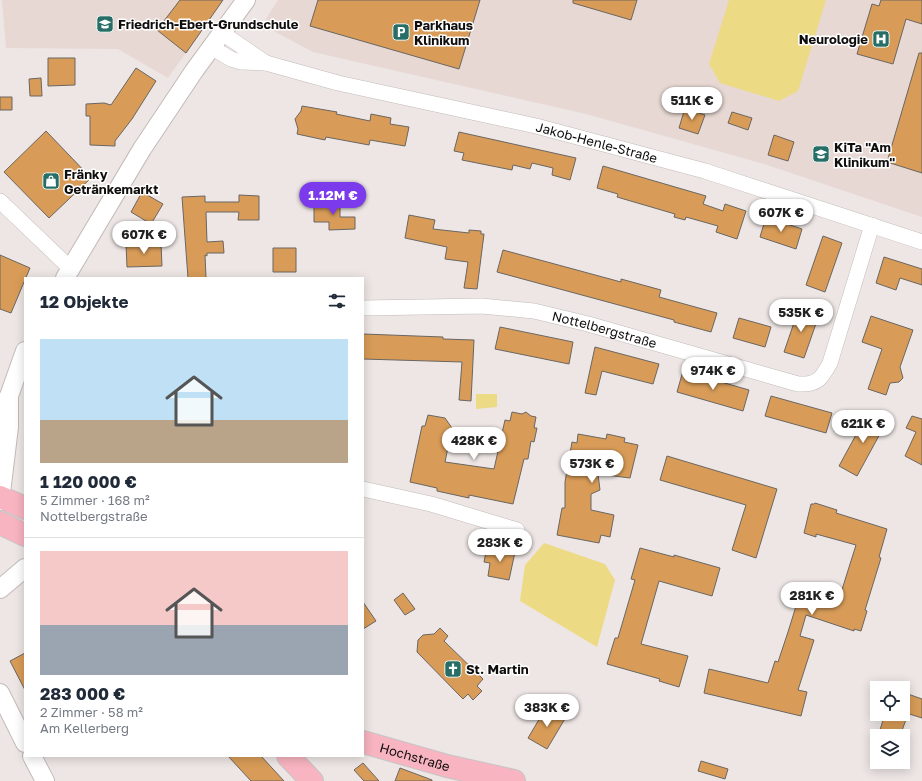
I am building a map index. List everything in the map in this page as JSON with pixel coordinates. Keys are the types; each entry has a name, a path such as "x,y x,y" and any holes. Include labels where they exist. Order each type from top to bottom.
{"main road":[{"path":"0,497 24,508"},
{"path":"0,523 24,535"},
{"name":"Hochstraße","path":"364,742 447,766 514,781"},
{"path":"291,758 312,781"}],"street":[{"path":"0,201 68,274 142,149 216,40 246,0"},
{"name":"Jakob-Henle-Straße","path":"216,40 231,59 242,62 266,63 338,83 536,126 705,171 922,242"},
{"name":"Nottelbergstraße","path":"364,308 482,306 534,311 588,324 798,384 810,384 821,379 830,363 872,225"},
{"path":"0,501 9,427 4,403 24,353"},
{"path":"364,489 431,504 517,530"},
{"path":"0,588 24,569"},
{"path":"0,693 24,741"},
{"path":"33,757 45,781"}],"shaded area":[{"name":"Friedrich-Ebert-Grundschule","path":"2,0 223,0 168,78 118,49 6,48"},
{"path":"278,0 922,0 922,217 764,164 586,114 313,52 262,25"},
{"path":"729,0 826,0 798,91 779,101 720,83 709,64"},
{"path":"476,394 497,394 497,407 476,409"},
{"path":"544,543 605,564 615,580 597,647 520,601 525,565"}],"building":[{"path":"180,0 223,0 186,53 157,30"},
{"name":"Parkhaus Klinikum","path":"318,0 480,0 459,69 310,26"},
{"path":"573,0 637,0 631,20 573,3"},
{"name":"Neurologie","path":"881,0 922,0 922,24 906,19 893,64 857,54 872,4 879,6"},
{"path":"919,53 922,53 922,173 887,162"},
{"path":"48,58 75,58 75,85 48,86"},
{"path":"136,68 156,81 132,119 115,141 115,146 90,145 90,116 86,116 86,104 104,103 111,105"},
{"path":"41,78 42,96 30,96 29,79"},
{"path":"0,97 12,97 12,110 0,110"},
{"path":"302,106 337,112 336,114 370,121 371,114 391,118 390,124 409,127 405,146 370,140 369,145 326,137 325,140 297,134 298,129 295,119 301,111"},
{"path":"685,108 705,115 698,134 679,128"},
{"path":"732,112 752,118 748,130 728,123"},
{"path":"46,131 91,178 49,218 4,172"},
{"path":"459,132 576,158 570,180 552,175 553,168 532,163 530,169 513,165 512,170 462,160 464,153 454,151"},
{"path":"774,135 794,142 788,161 768,155"},
{"path":"603,166 706,196 703,204 723,211 725,204 746,211 737,239 716,232 718,226 686,217 685,220 674,217 675,214 617,197 618,194 597,188"},
{"path":"142,192 163,204 151,224 131,212"},
{"path":"239,195 259,196 259,220 238,220 239,212 206,212 207,242 223,241 224,253 207,253 207,256 205,255 206,277 188,277 182,197 205,196 205,202 239,202"},
{"path":"340,202 340,217 355,217 355,229 329,230 329,222 314,222 314,203"},
{"path":"409,215 435,220 433,229 469,233 469,230 481,231 481,234 484,234 477,289 464,288 468,262 445,259 447,247 405,238"},
{"path":"766,217 802,229 796,249 760,237"},
{"path":"823,236 842,243 825,292 806,285"},
{"path":"161,243 162,266 127,267 126,244"},
{"path":"273,248 296,248 296,272 273,272"},
{"path":"503,250 621,282 621,279 661,290 659,297 717,313 711,332 674,322 674,320 497,272"},
{"path":"0,255 30,268 26,277 24,277 24,282 11,313 0,309"},
{"path":"884,257 922,269 922,285 900,278 896,290 876,283"},
{"path":"799,308 819,315 804,358 784,352"},
{"path":"871,316 913,330 900,367 903,378 899,382 890,383 886,395 868,389 882,349 862,342"},
{"path":"739,318 771,327 765,347 733,338"},
{"path":"500,327 573,342 569,364 495,349"},
{"path":"364,334 443,337 443,339 474,340 471,401 459,400 462,362 364,359"},
{"path":"595,347 659,364 653,384 602,371 596,395 585,393"},
{"path":"683,371 749,390 743,411 677,392"},
{"path":"771,396 832,413 826,433 765,416"},
{"path":"869,411 887,421 857,476 839,466"},
{"path":"512,412 522,414 526,412 531,416 536,417 534,428 537,428 534,442 531,441 528,459 524,459 513,504 469,495 469,498 437,491 437,488 410,482 422,426 425,426 428,415 445,418 452,428 445,462 494,469 505,420 510,421"},
{"path":"912,416 922,419 922,465 905,456 916,432 906,428"},
{"path":"578,434 606,439 607,434 625,438 624,442 638,445 630,478 598,474 600,490 591,494 591,510 614,515 610,537 601,535 599,543 557,535 562,508 565,508 565,482 572,442 577,443"},
{"path":"667,456 777,489 756,558 732,550 746,505 660,480"},
{"path":"815,503 837,510 836,513 887,529 879,557 881,558 865,610 867,611 861,631 854,629 854,631 806,615 800,636 814,640 798,690 807,692 801,716 704,693 709,669 768,683 775,661 778,662 788,632 797,603 795,602 800,585 840,596 856,545 816,534 816,537 804,533 811,504"},
{"path":"487,547 515,552 509,580 488,576 490,563 484,562"},
{"path":"640,548 674,557 674,555 720,568 712,596 659,581 641,644 688,656 679,687 659,681 660,679 607,664 615,638 618,638 635,580 631,579"},
{"path":"403,593 415,609 405,615 394,600"},
{"path":"364,603 376,621 364,628"},
{"name":"St. Martin","path":"440,628 448,636 444,641 483,679 477,686 482,691 473,700 468,694 463,699 417,652 418,640 423,635 434,634"},
{"path":"24,654 24,688 10,661"},
{"path":"910,695 922,699 922,718 910,714"},
{"path":"547,706 566,717 547,749 528,738"},
{"path":"883,721 905,721 903,729 880,729"},
{"path":"229,757 262,757 284,781 251,781"},
{"path":"701,761 728,769 725,779 698,771"},
{"path":"363,763 379,781 364,781 354,770"},
{"path":"400,768 432,780 432,781 395,781"}],"place":[{"name":"Friedrich-Ebert-Grundschule","path":"105,24"},
{"name":"Parkhaus Klinikum","path":"401,32"},
{"name":"Neurologie","path":"881,39"},
{"name":"KiTa \"Am Klinikum\"","path":"821,154"},
{"name":"Fränky Getränkemarkt","path":"51,181"},
{"name":"St. Martin","path":"453,669"}]}
